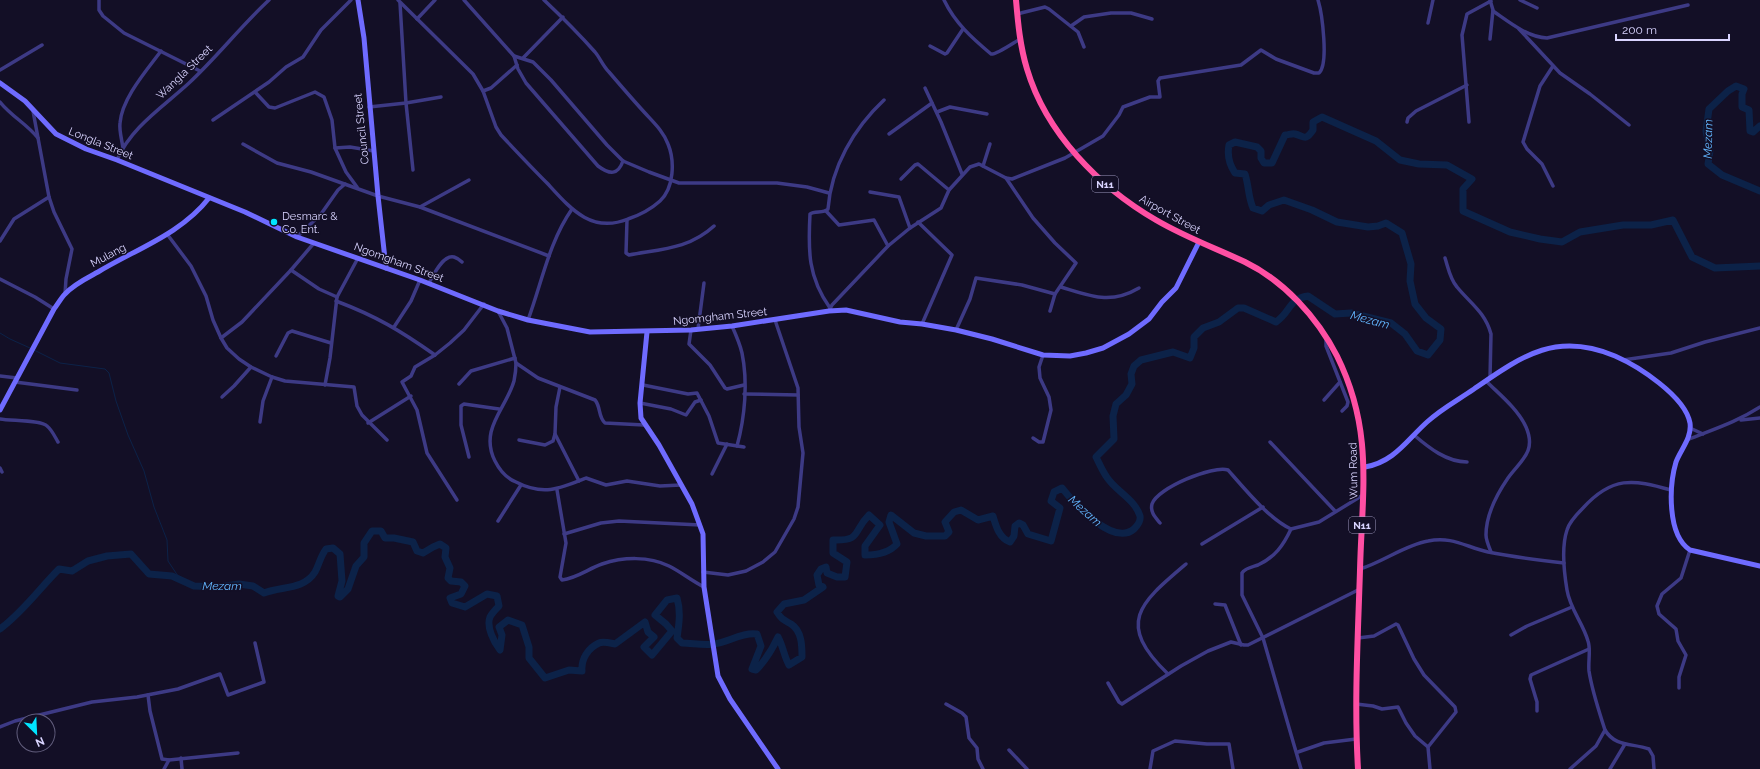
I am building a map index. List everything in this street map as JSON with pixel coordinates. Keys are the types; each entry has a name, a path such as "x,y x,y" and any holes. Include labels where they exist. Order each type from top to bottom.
{"highway":[{"name":"Airport Street","path":"1016,0 1020,39 1027,70 1038,96 1051,120 1075,153 1099,180 1157,221 1199,242 1246,262 1285,290"},
{"name":"Wum Road","path":"1285,290 1310,315 1326,338 1338,360 1354,400 1363,442 1364,494 1356,704 1358,769"}],"main road":[{"name":"Council Street","path":"358,0 364,38 369,107 386,268"},
{"name":"Longla Street","path":"0,83 14,92 56,134 86,149 117,160 209,198"},
{"name":"Ngomgham Street","path":"209,198 245,212 296,237 420,280 484,304 498,311 528,320 590,332 691,330 775,320 829,309 846,310 900,322 956,330 992,339 1043,356 1070,356 1086,354 1129,334 1149,319 1162,302 1176,288 1199,242"},
{"name":"Mulang","path":"0,409 54,309 65,294 77,284 167,234 198,212 209,198"},
{"path":"376,265 385,255"},
{"path":"647,332 643,385 640,403 641,418 644,425 659,445 692,504 701,525 703,534 704,587 718,676 723,689 778,769"},
{"path":"1364,467 1379,464 1393,456 1446,407 1488,379 1542,349 1551,347 1582,346 1603,351 1623,360 1659,384 1676,399 1690,421 1687,440 1676,462 1671,490 1672,509 1675,526 1680,541 1690,550 1760,566"}],"street":[{"path":"99,0 99,10 102,16 114,26 124,33 200,72"},
{"name":"Wangla Street","path":"117,160 123,148 146,120 200,72 269,0"},
{"path":"213,120 269,82 286,67 303,57 321,30 350,0"},
{"path":"417,19 435,0"},
{"path":"464,0 514,56 526,83 598,166 608,172 615,172 624,161"},
{"path":"399,2 473,74 483,91 498,131 572,209 587,219 601,224 610,224 627,220 652,208 662,199 668,190 673,159 668,144 660,128 607,71 596,54 544,0"},
{"path":"944,0 950,13 963,29 993,55 1020,39"},
{"path":"826,211 813,212 810,214 808,244 814,279 829,309 888,246 918,222 941,208 949,190 962,174 974,165 983,166 1006,178 1012,179 1075,153 1103,136 1119,115 1123,106 1150,97 1160,97 1158,81 1160,78 1240,65 1261,50 1276,59 1314,73 1319,73 1322,68 1323,44 1322,15 1318,0"},
{"path":"1428,24 1433,0"},
{"path":"1520,0 1537,8"},
{"path":"1469,122 1462,35 1465,17 1470,12 1490,1 1493,11 1490,39"},
{"path":"399,2 406,103 413,170"},
{"path":"1493,11 1518,28 1540,38 1552,38 1688,5"},
{"path":"1017,14 1047,8 1072,26 1080,36 1084,47"},
{"path":"1072,26 1084,17 1111,13 1131,13 1152,19"},
{"path":"523,58 562,17"},
{"path":"1518,28 1553,66 1629,125"},
{"path":"930,46 944,54 947,53 963,29"},
{"path":"0,70 42,45"},
{"path":"123,148 120,125 129,97 161,51"},
{"path":"514,56 533,62 551,80 607,145 624,161 670,181 679,183 778,183 807,187 829,193"},
{"path":"483,91 491,88 517,65"},
{"path":"1553,66 1540,86 1523,142 1527,149 1542,164 1553,186"},
{"path":"1407,122 1408,118 1416,111 1467,85"},
{"path":"925,88 937,112 962,174"},
{"path":"255,92 269,108 275,108 315,92 324,97 332,120 335,148 346,172 357,188"},
{"path":"369,107 441,97"},
{"path":"826,211 829,193 846,148 869,114 884,100"},
{"path":"0,102 16,118 31,129 38,138"},
{"path":"889,134 932,103"},
{"path":"937,112 950,107 987,114"},
{"path":"33,110 38,129 38,138 49,197 54,212 72,249 66,279 65,294"},
{"path":"243,144 270,160 311,172 378,196 420,207 549,256"},
{"path":"983,166 990,144"},
{"path":"335,148 350,147 374,151"},
{"path":"901,179 915,165 918,164 949,190"},
{"path":"1006,178 1009,185 1033,218 1055,243 1076,261 1075,266 1055,294 1050,312"},
{"path":"420,207 469,180"},
{"path":"338,182 338,190"},
{"path":"296,237 322,214 338,190 345,184"},
{"path":"870,192 899,197 910,228"},
{"path":"0,241 14,219 49,197"},
{"path":"528,320 557,234 572,209"},
{"path":"826,211 839,225 874,220 888,246"},
{"path":"627,220 626,253 629,255 692,242 706,234 714,226"},
{"path":"918,222 952,255 922,324"},
{"path":"167,234 191,266 206,296 213,320 227,348 251,367 272,377 285,381 354,387 357,406 368,423 386,440"},
{"path":"221,338 242,322 314,243"},
{"path":"429,284 437,269 449,257 454,257 462,262"},
{"path":"325,385 337,299 358,258"},
{"path":"1446,258 1456,286 1480,311 1491,334 1488,379 1526,426 1529,438 1528,450 1524,460 1509,478 1490,514 1486,536 1491,552"},
{"path":"291,270 337,299 394,327 435,355"},
{"path":"956,330 970,299 976,278 1022,285 1055,294"},
{"path":"0,279 35,297 54,309"},
{"path":"394,327 411,301 420,280"},
{"path":"698,329 704,283"},
{"path":"1061,287 1094,297 1103,298 1124,296 1139,288"},
{"path":"457,500 427,453 420,421 410,396 402,382 411,376 415,368 435,355 464,330 484,304"},
{"path":"498,311 504,321 512,342 516,363 514,382 493,422 490,444 493,458 507,478 521,485 537,489 557,490 588,478 606,485 627,481 660,486 681,485"},
{"path":"504,321 507,314"},
{"path":"703,572 728,575 746,571 762,562 776,552 794,519 798,507 803,453 799,427 798,395 796,381 775,320"},
{"path":"732,326 742,354 744,385 742,426 737,446"},
{"path":"1623,360 1671,353 1705,342 1760,328"},
{"path":"691,330 689,344 710,365 725,388 727,389 744,385"},
{"path":"276,356 288,333 292,331 331,343"},
{"path":"1326,338 1326,346 1348,402 1347,406 1342,411"},
{"path":"1033,438 1041,443 1045,440 1051,410 1049,397 1040,378 1039,366 1043,356"},
{"path":"459,384 471,372 515,358"},
{"path":"516,363 538,378 594,400 598,404 601,419 605,423 644,425"},
{"path":"222,397 251,367"},
{"path":"0,376 77,390"},
{"path":"260,422 263,401 272,377"},
{"path":"1324,400 1340,382"},
{"path":"643,385 688,394 697,393 718,443 744,447"},
{"path":"519,440 545,445 553,441 555,434 556,407 560,387"},
{"path":"744,394 798,395"},
{"path":"368,423 410,396"},
{"path":"640,403 671,409 686,415 695,402 701,400"},
{"path":"469,457 461,425 460,415 462,405 499,409"},
{"path":"1687,440 1737,420 1760,407"},
{"path":"1737,420 1760,418"},
{"path":"0,419 12,422 42,422 48,426 58,442"},
{"path":"1690,428 1703,434"},
{"path":"555,434 580,481"},
{"path":"1414,435 1427,447 1438,453 1458,462 1467,462"},
{"path":"1270,442 1335,511"},
{"path":"712,474 727,444"},
{"path":"0,468 2,472"},
{"path":"1160,523 1153,515 1152,509 1155,498 1174,484 1218,469 1228,470 1280,523 1291,529 1319,522 1364,494"},
{"path":"1654,769 1653,756 1648,749 1623,744 1613,740 1605,730 1591,683 1588,641 1572,607 1567,592 1564,563 1567,529 1576,515 1597,494 1610,485 1638,482 1671,490"},
{"path":"498,521 521,485"},
{"path":"557,490 566,550 560,577 562,580 578,576 601,565 618,560 635,558 669,566 704,587"},
{"path":"1202,544 1263,507"},
{"path":"564,534 601,523 619,520 701,525"},
{"path":"1291,529 1278,552 1258,564 1243,570 1242,594 1263,638 1298,752 1301,769"},
{"path":"1360,569 1420,543 1452,540 1491,552 1564,563"},
{"path":"1679,688 1679,678 1686,655 1678,641 1676,629 1659,614 1657,606 1662,594 1681,578 1690,550"},
{"path":"1168,674 1155,662 1144,647 1137,629 1138,620 1146,600 1155,590 1186,564"},
{"path":"1108,683 1119,702 1122,704 1188,661 1222,645 1234,642 1241,645 1248,644 1263,638 1360,589"},
{"path":"1215,604 1225,605 1241,645"},
{"path":"1512,635 1527,626 1572,607"},
{"path":"1358,638 1374,636 1396,624 1398,625 1424,676 1455,707 1456,712 1428,747 1430,769"},
{"path":"0,727 15,721 92,702 148,695 178,689 220,674 228,695 264,682 255,643"},
{"path":"1537,711 1537,702 1531,684 1531,675 1589,649"},
{"path":"148,695 161,757 164,760 238,753"},
{"path":"946,704 966,717 969,738 977,748 978,759 983,769"},
{"path":"1356,704 1373,706 1382,709 1398,707 1415,736 1428,747"},
{"path":"1570,769 1596,746 1605,730"},
{"path":"1298,752 1324,742 1356,739"},
{"path":"1150,769 1153,751 1175,741 1207,744 1229,744 1233,769"},
{"path":"1610,769 1623,744"},
{"path":"1009,750 1027,769"},
{"path":"181,758 182,769"},
{"path":"164,769 169,760"}],"waterway":[{"name":"Mezam","path":"1760,126 1753,132 1750,131 1749,110 1742,107 1742,94 1744,89 1736,86 1728,91 1709,109 1706,131 1710,151 1708,164 1722,175 1760,191"},
{"name":"Mezam","path":"0,629 24,608 59,569 72,571 88,561 107,556 131,554 149,574 172,576 194,586 219,587 239,584 253,586 264,593 292,587 305,582 315,572 326,549 333,548 340,554 342,581 338,596 340,597 348,589 356,566 364,557 364,543 372,531 381,531 385,538 394,538 413,542 417,551 423,553 440,544 446,548 445,557 450,568 448,578 451,581 461,582 465,586 461,594 450,598 452,603 465,607 487,594 497,596 499,606 494,611 489,621 491,634 495,643 500,650 502,635 499,627 508,620 522,625 529,647 529,658 545,678 569,670 582,671 584,658 595,645 601,642 615,644 645,622 648,632 654,637 644,647 652,655 672,631 655,615 667,600 677,598 679,613 677,638 682,643 710,645 746,634 757,634 761,646 752,669 756,670 768,655 778,637 789,665 802,657 801,639 795,627 785,621 777,612 784,604 804,600 823,587 819,585 817,575 821,569 826,567 827,573 837,577 845,577 847,562 833,553 833,540 842,540 853,537 869,515 880,525 865,546 865,555 882,553 890,550 897,544 889,522 891,515 914,533 926,536 945,536 949,532 945,522 954,512 961,510 978,520 993,516 1001,535 1010,542 1014,536 1015,526 1019,523 1023,525 1028,534 1051,541 1060,508 1051,501 1054,492 1062,488 1075,503 1105,528 1116,532 1125,533 1134,529 1140,520 1137,510 1134,505 1110,481 1096,457 1114,439 1113,416 1116,404 1126,395 1132,384 1131,374 1134,366 1141,360 1173,352 1190,358 1194,348 1194,337 1203,328 1219,322 1238,308 1244,308 1276,322 1285,314 1293,303 1308,296 1335,314 1351,313 1391,323 1405,334 1417,351 1428,355 1440,340 1441,329 1426,318 1415,304 1410,281 1411,264 1402,233 1386,223 1368,227 1337,222 1312,210 1284,200 1269,205 1262,211 1253,208 1245,174 1235,173 1231,166 1228,156 1229,145 1235,142 1257,147 1261,151 1261,158 1264,163 1272,163 1285,135 1294,134 1306,137 1313,130 1313,122 1322,117 1376,141 1400,160 1419,164 1447,165 1472,179 1463,189 1463,211 1510,232 1540,239 1562,242 1580,232 1623,225 1651,225 1673,220 1692,257 1715,268 1760,266"},
{"path":"0,333 30,348"},
{"path":"34,350 60,363 105,369 109,373 116,401 128,435 144,471 154,507 167,540 168,561 178,576 188,583"}],"place":[{"name":"Desmarc & Co. Ent.","path":"274,222"}]}
